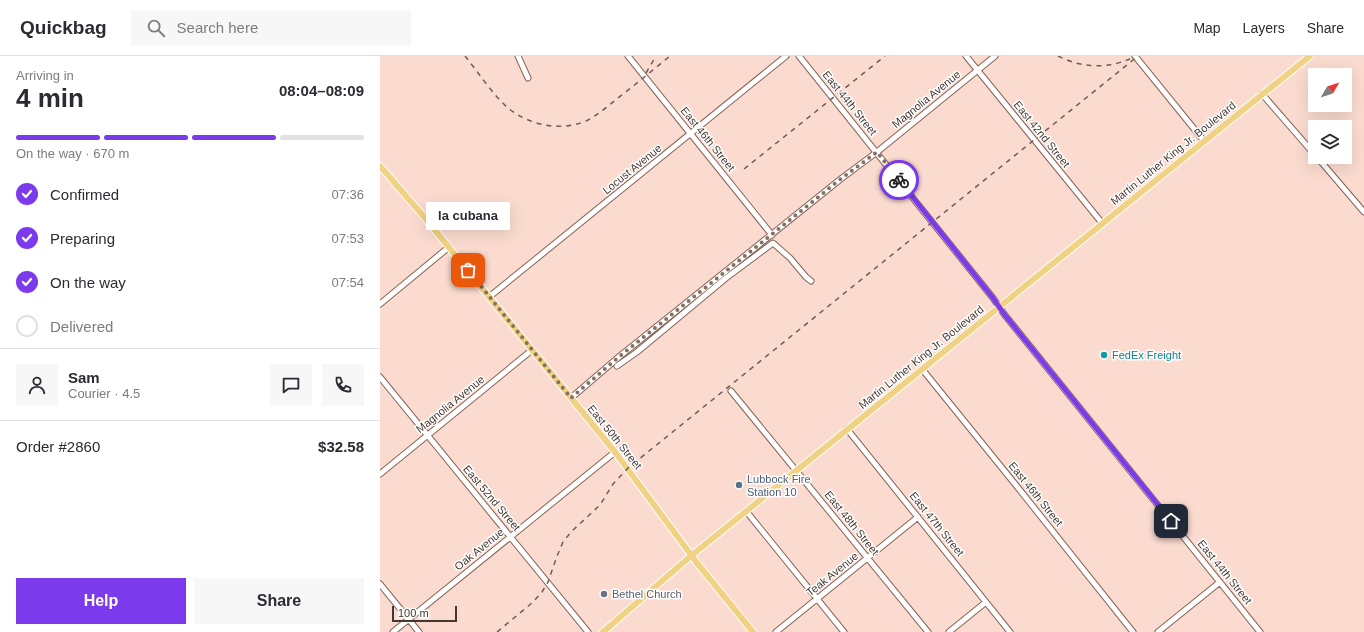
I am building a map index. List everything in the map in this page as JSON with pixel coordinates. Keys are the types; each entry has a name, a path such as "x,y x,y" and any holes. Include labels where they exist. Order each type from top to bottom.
{"main road":[{"name":"Martin Luther King Jr. Boulevard","path":"603,632 692,555 1307,57"},
{"name":"East 50th Street","path":"380,166 449,247 636,478 692,555 753,632"}],"street":[{"path":"518,56 528,78"},
{"name":"East 46th Street","path":"628,56 772,236"},
{"name":"Locust Avenue","path":"489,297 786,56"},
{"name":"East 44th Street","path":"799,56 1260,632"},
{"name":"East 42nd Street","path":"966,56 1102,223"},
{"name":"Magnolia Avenue","path":"571,398 620,356 772,236 842,178 877,152 995,56"},
{"path":"1135,56 1204,141"},
{"path":"1262,94 1308,147"},
{"path":"1323,164 1364,212"},
{"path":"617,366 637,352 726,278 773,243 790,258 806,278 811,281"},
{"path":"380,304 449,247"},
{"name":"Magnolia Avenue","path":"380,474 532,350"},
{"name":"East 46th Street","path":"922,369 1133,632"},
{"name":"East 52nd Street","path":"380,377 588,632"},
{"name":"East 48th Street","path":"731,391 928,632"},
{"name":"East 47th Street","path":"847,430 1010,632"},
{"name":"Oak Avenue","path":"393,632 615,452"},
{"path":"746,511 844,632"},
{"name":"Teak Avenue","path":"776,632 918,517"},
{"path":"1158,632 1220,582"},
{"path":"380,584 419,632"},
{"path":"949,632 986,602"}],"railway":[{"path":"465,56 491,90 508,108 525,119 545,125 555,126 566,126 590,119 670,56"},
{"path":"646,73 656,56"},
{"path":"744,169 885,56"},
{"path":"1058,56 1076,63 1094,66 1103,66 1130,59"},
{"path":"497,632 532,603 542,592 548,582 563,542 571,532 600,505 613,484 628,468 1138,56"}],"way so far":[{"path":"468,270 571,398 620,356 772,236 842,178 877,152 899,180"}],"place":[{"name":"la cubana","path":"468,270"},
{"name":"FedEx Freight","path":"1104,355"},
{"name":"Lubbock Fire Station 10","path":"739,485"},
{"name":"Bethel Church","path":"604,594"}],"route":[{"path":"899,180 993,298 1004,314 1171,521"}]}
